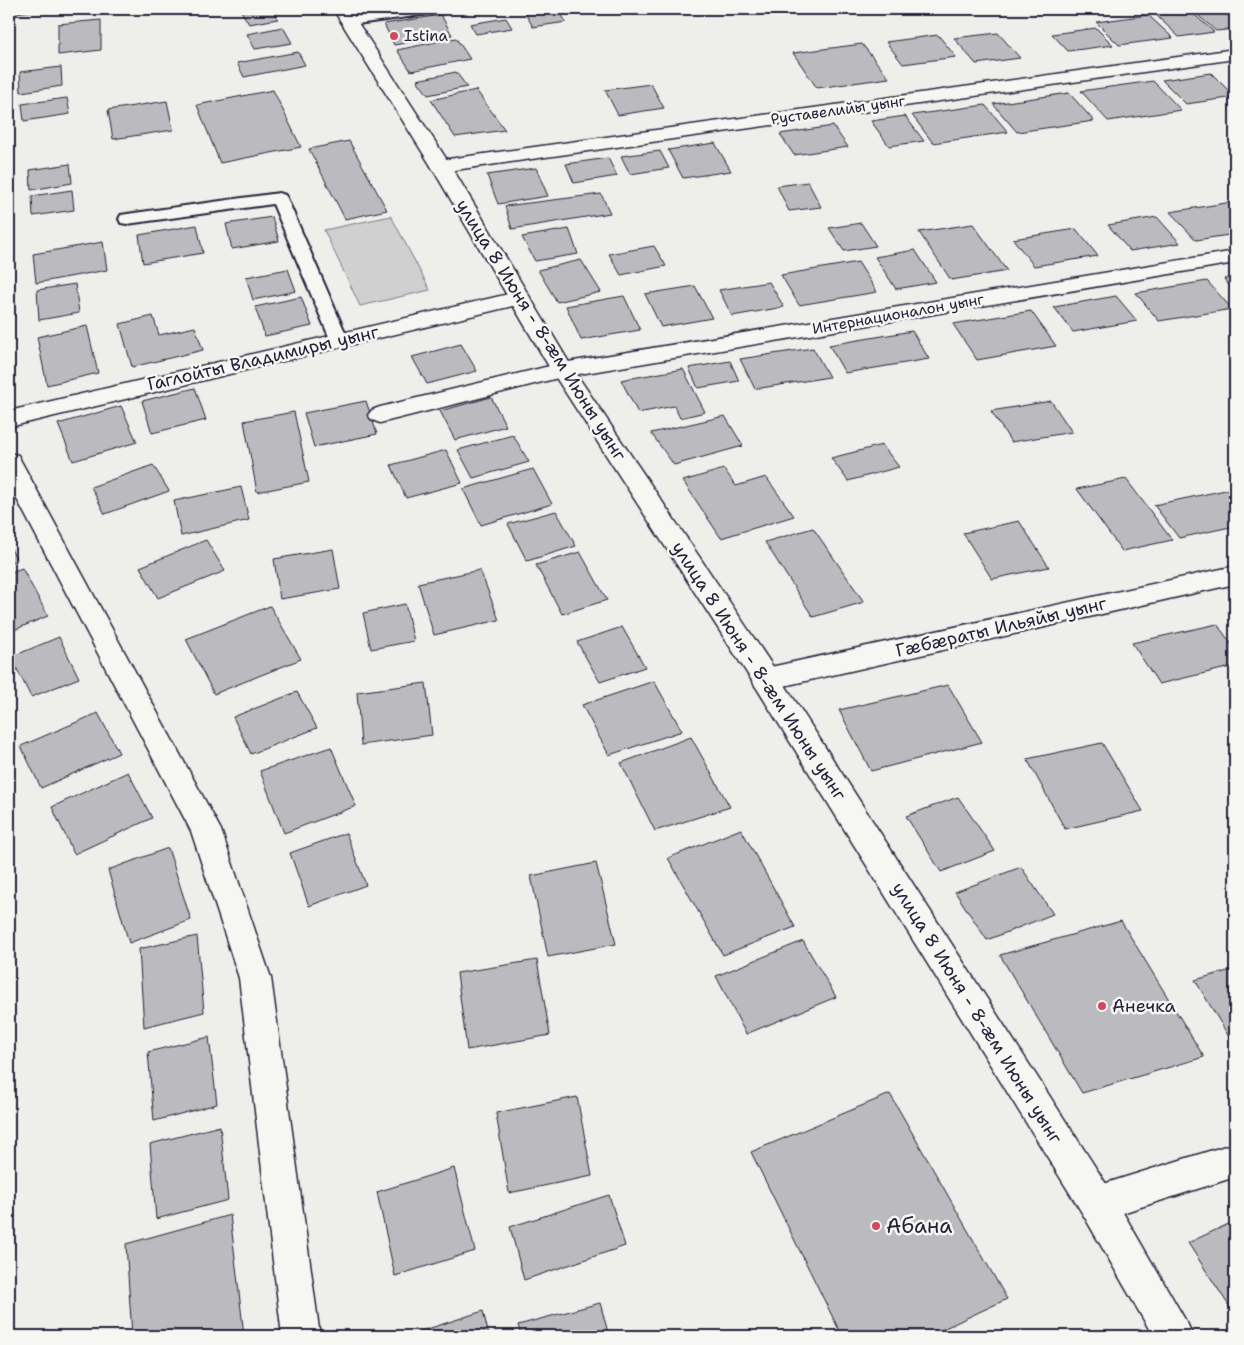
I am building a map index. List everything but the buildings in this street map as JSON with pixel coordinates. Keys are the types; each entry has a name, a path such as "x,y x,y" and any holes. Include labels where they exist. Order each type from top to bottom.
{"main road":[{"name":"улица 8 Июня - 8-ӕм Июны уынг","path":"346,15 441,166 517,298 562,370 766,679 1097,1203 1164,1333"},
{"name":"Руставелийы уынг","path":"441,166 1235,54"},
{"name":"Интернационалон уынг","path":"380,415 562,370 1235,257"},
{"name":"Гаглойты Владимиры уынг","path":"9,419 517,298"},
{"path":"9,461 206,830 255,978 301,1336"},
{"name":"Гæбæраты Ильяйы уынг","path":"766,679 1235,575"},
{"path":"1097,1203 1235,1160"}],"lane":[{"path":"346,15 436,9"},
{"path":"127,219 279,198 339,339"}],"shaded area":[{"path":"391,216 430,290 360,306 324,230"}],"place":[{"name":"Istina","path":"394,36"},
{"name":"Анечка","path":"1102,1006"},
{"name":"Абана","path":"876,1226"}]}
